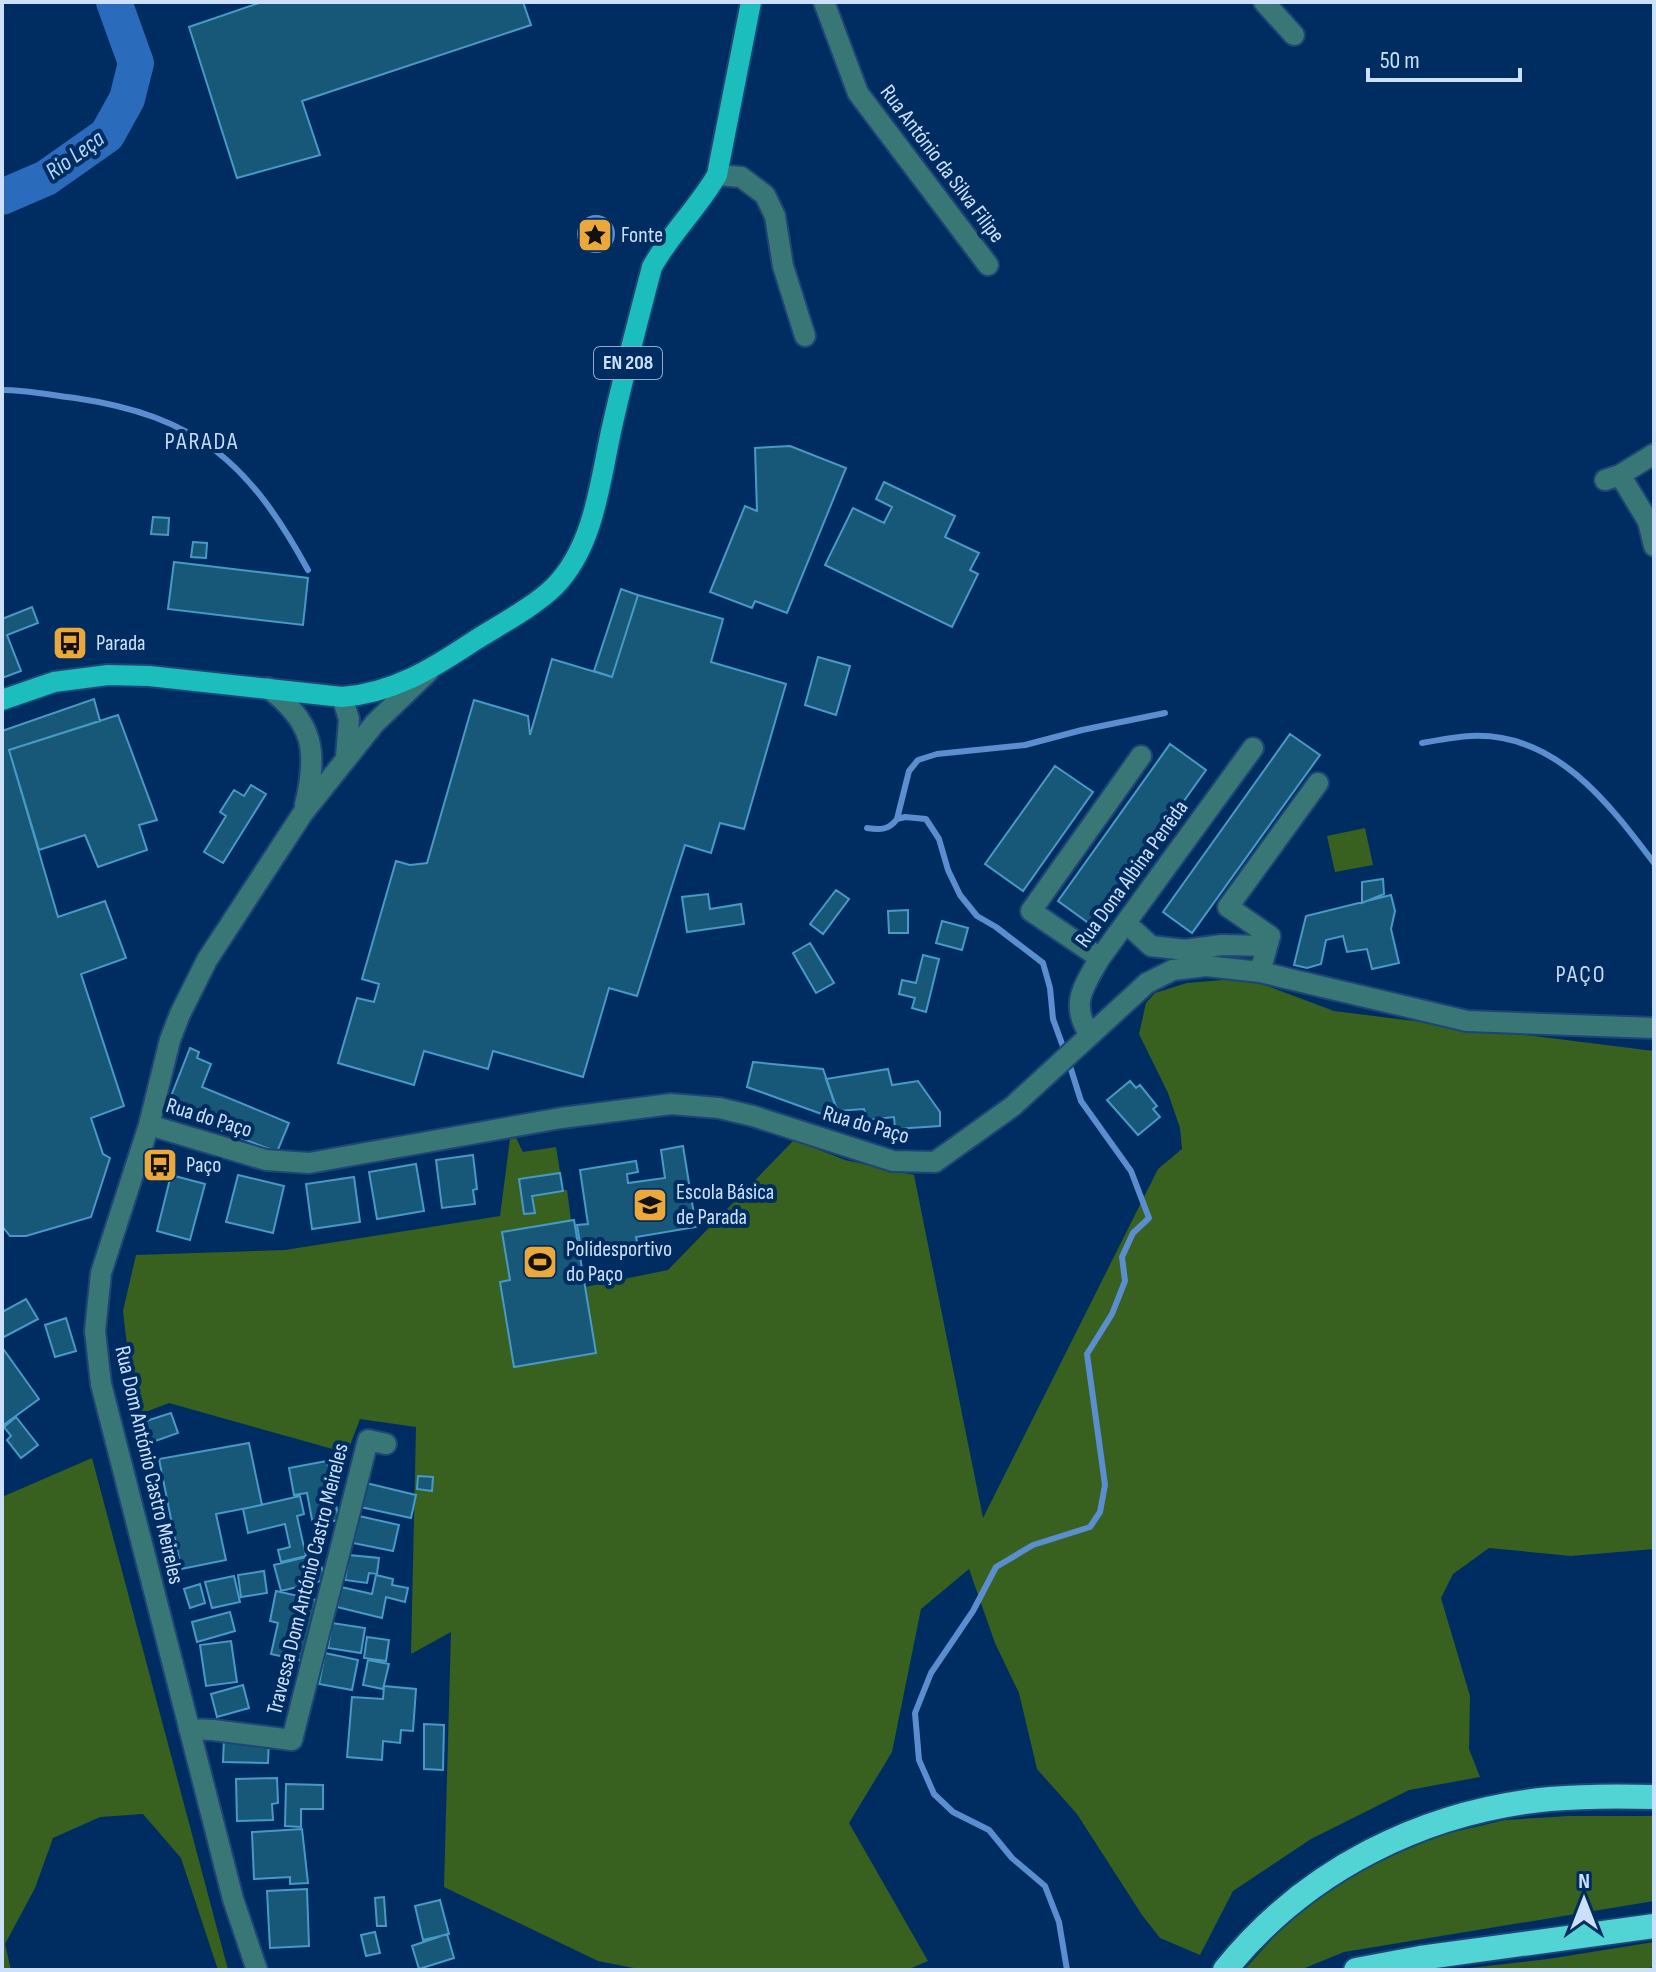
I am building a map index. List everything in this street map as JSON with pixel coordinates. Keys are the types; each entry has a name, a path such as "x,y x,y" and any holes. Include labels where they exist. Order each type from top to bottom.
{"highway":[{"path":"1225,1970 1287,1905 1320,1881 1392,1840 1471,1813 1511,1804 1552,1799 1654,1797"},
{"path":"1356,1970 1420,1958 1654,1926"}],"main road":[{"name":"EN 208","path":"2,700 54,682 108,675 149,676 342,697 382,690 429,671 554,587 572,564 594,513 652,267 717,175 751,2"}],"street":[{"name":"Rua António da Silva Filipe","path":"824,2 858,93 988,265"},
{"path":"1264,2 1294,35"},
{"path":"717,175 741,177 765,195 775,216 783,266 805,336"},
{"path":"1654,454 1613,478 1648,521 1654,546"},
{"name":"Rua Dom António Castro Meireles","path":"257,1970 233,1899 101,1384 95,1342 95,1311 101,1273 149,1125 170,1040 191,989 303,813 375,723 429,671"},
{"name":"Rua Dom António Castro Meireles","path":"268,688 298,714 308,739 313,765 303,813"},
{"path":"342,697 349,719 346,757"},
{"name":"Rua Dona Albina Penêda","path":"1083,1042 1080,993 1100,958 1253,748"},
{"path":"1100,958 1031,911 1141,756"},
{"path":"1260,972 1270,936 1228,907 1318,783"},
{"path":"1126,923 1151,946 1185,950 1222,945 1267,946"},
{"name":"Rua do Paço","path":"149,1125 266,1160 309,1163 561,1118 671,1104 719,1108 753,1116 893,1161 935,1162 1013,1106 1147,983 1173,970 1206,966 1260,972 1467,1021 1654,1028"},
{"name":"Travessa Dom António Castro Meireles","path":"189,1729 292,1740 368,1440 386,1444"}],"green space":[{"path":"1365,828 1373,865 1335,872 1327,836"},
{"path":"1246,978 1334,1011 1654,1051 1654,1549 1571,1556 1489,1548 1453,1574 1441,1598 1470,1696 1469,1749 1480,1777 1409,1790 1311,1839 1233,1891 1200,1955 1160,1938 1077,1814 1037,1769 1019,1693 995,1643 969,1569 921,1609 892,1752 849,1823 928,1961 907,1970 644,1970 598,1961 444,1887 451,1632 411,1654 416,1427 360,1419 347,1453 169,1403 135,1416 123,1311 136,1255 285,1250 500,1216 510,1139 516,1138 523,1152 556,1147 563,1190 567,1190 571,1220 574,1220 585,1287 668,1270 794,1140 845,1160 914,1175 983,1518 1158,1169 1182,1149 1180,1128 1168,1093 1139,1034 1146,1003 1155,993 1187,983"},
{"path":"92,1458 229,1970 218,1970 181,1858 143,1814 100,1817 53,1838 35,1888 5,1944 11,1970 2,1970 2,1497"},
{"path":"1654,1816 1654,1901 1344,1952 1300,1970 1244,1970 1291,1918 1364,1868 1441,1835 1505,1820"},
{"path":"1654,1942 1654,1967 1639,1970 1453,1970 1548,1959"}],"water":[{"path":"596,216 609,221 614,234 609,247 596,252 583,247 578,234 583,221"}],"building":[{"path":"262,2 523,2 531,25 302,101 320,155 237,178 189,27"},
{"path":"790,446 846,468 787,613 755,601 752,608 710,592 745,506 757,511 755,448"},
{"path":"884,482 955,516 945,537 979,553 970,570 978,574 952,627 825,565 853,508 884,523 892,507 876,499"},
{"path":"153,517 169,518 168,535 151,534"},
{"path":"193,542 207,543 206,558 191,557"},
{"path":"174,562 308,578 303,625 168,609"},
{"path":"621,589 638,595 612,677 594,671"},
{"path":"638,595 723,619 711,662 786,684 744,829 720,823 711,853 685,845 637,996 609,988 583,1077 493,1051 488,1069 424,1051 414,1085 338,1063 357,998 374,1002 379,984 362,979 396,861 410,865 427,863 474,700 528,716 530,735 552,659 612,677"},
{"path":"32,607 38,623 7,635 21,671 2,678 2,619"},
{"path":"818,657 850,666 836,715 805,705"},
{"path":"94,699 100,721 9,750 58,917 105,901 126,958 81,974 124,1106 91,1118 103,1154 110,1158 91,1217 26,1236 10,1236 2,1226 2,731"},
{"path":"118,715 157,820 139,825 147,850 98,867 85,835 39,850 9,750"},
{"path":"1290,734 1320,755 1192,933 1163,912"},
{"path":"1170,744 1206,770 1094,927 1058,901"},
{"path":"1055,766 1093,792 1023,891 985,864"},
{"path":"251,785 266,794 223,863 204,852 226,816 220,812 234,790 244,796"},
{"path":"1383,879 1384,894 1362,903 1362,882"},
{"path":"836,890 849,899 823,934 810,924"},
{"path":"708,894 710,909 741,904 744,924 687,932 682,897"},
{"path":"1391,895 1395,911 1391,929 1399,963 1372,969 1367,949 1347,952 1343,936 1326,940 1321,964 1307,968 1294,965 1306,916"},
{"path":"908,910 908,933 889,933 888,911"},
{"path":"942,921 968,928 962,950 936,943"},
{"path":"810,943 834,983 816,993 793,953"},
{"path":"923,955 939,959 926,1012 912,1008 915,998 899,994 902,980 916,983"},
{"path":"190,1048 199,1052 197,1058 211,1064 202,1087 289,1123 277,1152 166,1109"},
{"path":"753,1062 823,1069 841,1121 747,1087"},
{"path":"888,1069 892,1085 918,1081 940,1112 940,1126 895,1129 894,1117 867,1120 864,1109 837,1111 826,1079"},
{"path":"1130,1081 1136,1088 1140,1085 1157,1106 1153,1109 1160,1117 1138,1135 1107,1100"},
{"path":"683,1146 696,1227 636,1237 638,1246 582,1255 577,1225 588,1224 580,1170 636,1161 638,1172 627,1174 628,1183 665,1178 661,1150"},
{"path":"473,1155 477,1189 473,1190 475,1204 442,1208 436,1160"},
{"path":"416,1164 424,1211 377,1219 369,1172"},
{"path":"560,1173 563,1191 532,1196 535,1213 524,1214 519,1179"},
{"path":"171,1175 205,1184 190,1240 157,1231"},
{"path":"238,1175 284,1186 273,1233 226,1222"},
{"path":"354,1177 360,1222 312,1229 306,1184"},
{"name":"Polidesportivo do Paço","path":"574,1220 596,1353 514,1367 500,1282 510,1280 502,1232"},
{"path":"26,1299 38,1319 2,1338 2,1312"},
{"path":"66,1318 76,1351 55,1357 45,1325"},
{"path":"4,1350 39,1399 2,1426 2,1352"},
{"path":"171,1413 178,1433 147,1444 140,1423"},
{"path":"16,1417 38,1445 21,1458 7,1440 11,1436 4,1427"},
{"path":"249,1443 262,1505 216,1514 226,1560 181,1569 159,1459"},
{"path":"327,1461 339,1520 313,1525 307,1493 294,1495 289,1468"},
{"path":"418,1476 433,1477 432,1491 417,1489"},
{"path":"366,1483 416,1495 411,1518 360,1507"},
{"path":"300,1496 304,1514 297,1516 306,1556 281,1562 278,1550 290,1547 285,1524 248,1533 243,1509"},
{"path":"359,1516 399,1525 393,1551 353,1543"},
{"path":"318,1554 325,1580 281,1591 274,1565"},
{"path":"349,1555 379,1558 377,1574 369,1573 367,1583 345,1580"},
{"path":"264,1571 267,1593 241,1597 238,1575"},
{"path":"376,1575 393,1579 392,1585 408,1588 405,1602 386,1597 382,1618 337,1607 341,1587 372,1594"},
{"path":"234,1576 240,1602 212,1608 205,1582"},
{"path":"200,1584 205,1603 190,1608 184,1589"},
{"path":"276,1591 316,1600 303,1661 271,1654 278,1623 270,1621"},
{"path":"230,1612 235,1631 197,1642 192,1622"},
{"path":"332,1623 365,1628 361,1653 328,1648"},
{"path":"367,1637 389,1640 386,1661 364,1658"},
{"path":"231,1641 237,1682 206,1686 200,1645"},
{"path":"325,1653 358,1660 352,1690 319,1684"},
{"path":"368,1660 389,1664 383,1689 363,1685"},
{"path":"243,1685 249,1708 217,1717 211,1694"},
{"path":"384,1686 416,1689 413,1731 401,1730 400,1743 383,1741 382,1760 347,1757 352,1697 383,1699"},
{"path":"424,1724 444,1725 443,1770 424,1769"},
{"path":"224,1738 269,1740 268,1763 223,1762"},
{"path":"277,1778 278,1803 272,1804 273,1820 237,1821 236,1779"},
{"path":"286,1784 323,1785 323,1809 301,1809 301,1827 285,1826"},
{"path":"302,1829 308,1883 290,1884 290,1877 254,1879 252,1832"},
{"path":"307,1889 309,1946 270,1948 267,1891"},
{"path":"384,1897 386,1926 377,1926 375,1898"},
{"path":"440,1900 449,1934 423,1940 415,1906"},
{"path":"375,1932 380,1953 366,1956 361,1935"},
{"path":"447,1934 454,1958 419,1969 412,1946"}],"waterway":[{"name":"Rio Leça","path":"2,197 46,178 107,135 127,99 136,63 114,2"},
{"path":"2,390 118,406 187,432 216,451 241,474 264,501 308,570"},
{"path":"867,828 884,828 897,819 909,771 918,760 937,754 1025,745 1165,713"},
{"path":"1422,743 1471,736 1501,738 1529,746 1554,758 1598,795 1654,863"},
{"path":"897,819 926,819 939,839 948,870 960,895 977,916 1043,963 1050,988 1053,1019 1065,1052"},
{"path":"1067,1970 1059,1922 1045,1886 1012,1858 989,1830 953,1812 934,1794 919,1760 915,1713 931,1673 973,1611 996,1567 1033,1545 1090,1527 1100,1512 1105,1485 1087,1354 1112,1314 1125,1281 1122,1257 1133,1233 1149,1218 1131,1171 1081,1101 1069,1063"}],"place":[{"name":"Fonte","path":"595,235"},
{"name":"Parada","path":"70,643"},
{"name":"Paço","path":"160,1165"},
{"name":"Escola Básica de Parada","path":"650,1205"},
{"name":"Polidesportivo do Paço","path":"540,1262"}],"district":[{"name":"PARADA","path":"202,441"},
{"name":"PAÇO","path":"1581,974"}]}
